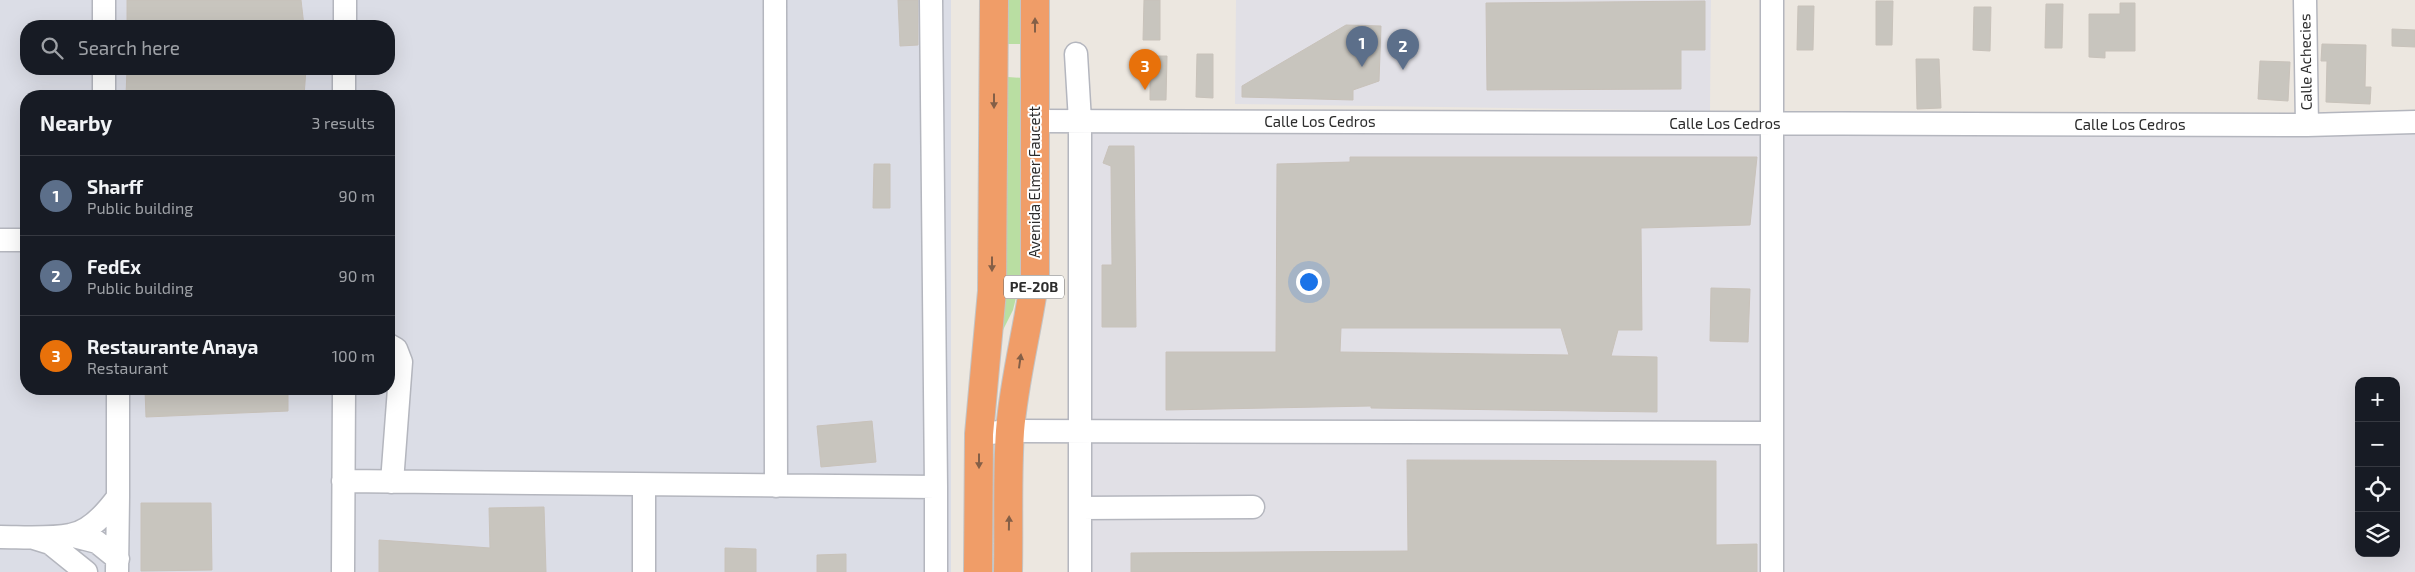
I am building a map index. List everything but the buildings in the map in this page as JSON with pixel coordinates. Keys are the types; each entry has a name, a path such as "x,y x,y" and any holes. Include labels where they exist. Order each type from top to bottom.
{"highway":[{"name":"PE-20B","path":"978,572 979,434 992,290 994,0"},
{"name":"Avenida Elmer Faucett","path":"1008,572 1010,431 1020,355 1029,322 1035,277 1035,0"},
{"path":"994,60 1035,60"}],"street":[{"path":"344,20 345,0"},
{"path":"775,0 776,486"},
{"path":"931,0 936,572"},
{"path":"1772,0 1772,572"},
{"name":"Calle Achecies","path":"2305,0 2307,125"},
{"path":"103,1 104,20"},
{"path":"1076,54 1080,121 1080,572"},
{"path":"104,75 104,90"},
{"path":"344,75 344,90"},
{"name":"Calle Los Cedros","path":"1035,121 2307,125 2415,122"},
{"path":"0,240 20,240"},
{"path":"392,482 401,362 395,348"},
{"path":"118,395 118,566"},
{"path":"343,572 344,395"},
{"path":"979,434 1010,431 1080,433 1772,433"},
{"path":"343,481 936,487"},
{"path":"644,485 644,572"},
{"path":"70,536 96,521 118,497"},
{"path":"1080,508 1253,507"},
{"path":"0,536 70,536 97,542 118,566"},
{"path":"31,536 50,543 86,572"}],"shaded area":[{"path":"0,0 951,0 951,572 0,572"},
{"path":"1236,0 1711,0 1710,111 1235,104"},
{"path":"1083,125 2415,130 2415,572 1084,572"}],"green space":[{"path":"1006,0 1025,0 1026,44 1007,44"},
{"path":"1008,77 1024,78 1023,269 1013,310 1000,336"}],"place":[{"name":"Sharff","path":"1362,67"},
{"name":"FedEx","path":"1403,70"},
{"name":"Restaurante Anaya","path":"1145,90"}]}
